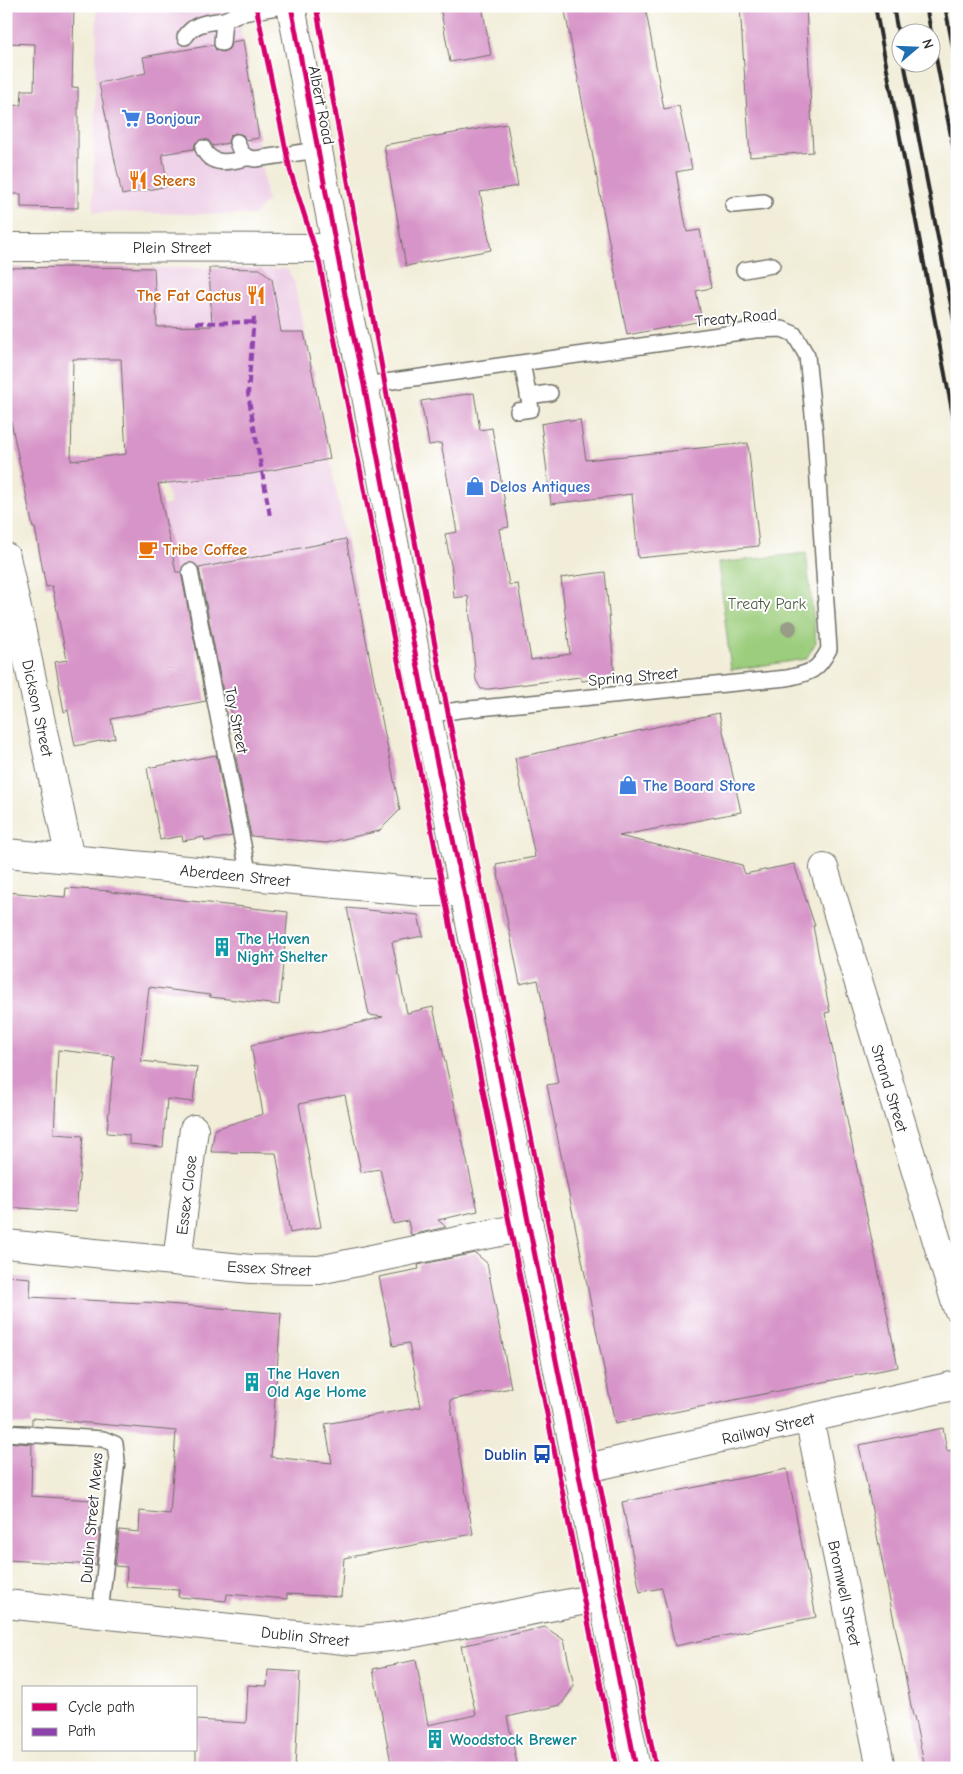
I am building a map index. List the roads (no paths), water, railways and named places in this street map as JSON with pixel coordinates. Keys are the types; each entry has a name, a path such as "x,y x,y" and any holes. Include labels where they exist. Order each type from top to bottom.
{"street":[{"name":"Albert Road","path":"291,6 427,715 464,892 528,1226 636,1768"},
{"name":"Plein Street","path":"6,247 337,248"},
{"name":"Dickson Street","path":"6,556 70,859"},
{"name":"Aberdeen Street","path":"6,853 422,892 464,892"},
{"name":"Strand Street","path":"824,868 957,1307"},
{"name":"Essex Close","path":"178,1262 194,1129"},
{"name":"Essex Street","path":"6,1244 251,1269 319,1270 528,1226"},
{"name":"Railway Street","path":"578,1470 957,1385"},
{"name":"Bromwell Street","path":"809,1418 881,1768"},
{"name":"Dublin Street","path":"6,1604 352,1641 398,1636 602,1597"}],"lane":[{"path":"185,37 197,25 224,20 238,14 283,6"},
{"path":"222,43 224,20"},
{"path":"237,142 240,151 247,158"},
{"path":"202,148 206,155 216,162 287,156 318,150"},
{"path":"733,205 764,202"},
{"path":"744,270 772,266"},
{"name":"Treaty Road","path":"364,385 755,330 782,329 794,334 807,356 815,434 829,649"},
{"path":"518,411 530,409 522,363"},
{"path":"528,396 550,393"},
{"name":"Tay Street","path":"190,571 249,876"},
{"name":"Spring Street","path":"427,715 459,710 787,678 807,674 822,663 829,649"},
{"name":"Dublin Street Mews","path":"6,1432 104,1439 115,1444 117,1460 100,1614"}],"railway":[{"path":"875,6 957,437"},
{"path":"893,6 896,22"},
{"path":"926,6 957,167"},
{"path":"945,6 957,69"},
{"path":"906,72 957,336"}],"place":[{"name":"Bonjour","path":"131,118"},
{"name":"Steers","path":"138,180"},
{"name":"The Fat Cactus","path":"256,295"},
{"name":"Delos Antiques","path":"475,486"},
{"name":"Tribe Coffee","path":"148,549"},
{"name":"The Board Store","path":"628,785"},
{"name":"The Haven Night Shelter","path":"222,947"},
{"name":"The Haven Old Age Home","path":"252,1382"},
{"name":"Dublin","path":"542,1454"},
{"name":"Woodstock Brewer","path":"435,1739"}],"park label":[{"name":"Treaty Park","path":"767,603"}]}
